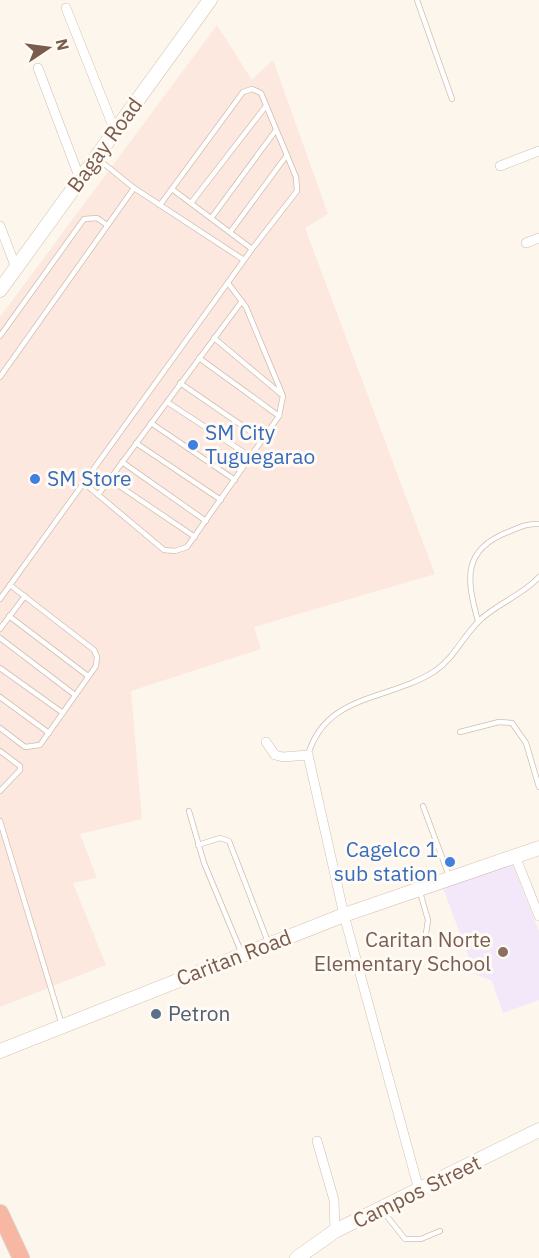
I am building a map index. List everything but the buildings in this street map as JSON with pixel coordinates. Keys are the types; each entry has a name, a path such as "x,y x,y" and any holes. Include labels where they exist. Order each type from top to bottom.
{"highway":[{"path":"0,1213 21,1258"}],"street":[{"name":"Bagay Road","path":"0,290 210,0"},
{"path":"66,8 115,131"},
{"path":"38,68 64,144 80,179"},
{"path":"500,166 539,151"},
{"path":"0,226 16,268"},
{"path":"526,243 539,238"},
{"path":"266,742 275,755 283,758 308,755 344,915 419,1190"},
{"name":"Caritan Road","path":"0,1051 344,915 539,848"},
{"path":"515,856 539,916"},
{"name":"Campos Street","path":"297,1258 335,1231 539,1130"},
{"path":"317,1141 334,1200 335,1231"}],"lane":[{"path":"417,0 452,99"},
{"path":"0,599 252,249 297,191 296,177 261,93 252,89 243,92 160,205"},
{"path":"191,203 266,106"},
{"path":"212,217 276,130"},
{"path":"231,231 287,155"},
{"path":"96,158 134,188 244,260"},
{"path":"0,377 134,188"},
{"path":"172,189 252,249"},
{"path":"0,336 84,219 97,218 107,225"},
{"path":"84,483 164,550 175,551 187,548 195,537 279,416 283,396 242,301 228,283"},
{"path":"98,495 242,301"},
{"path":"214,338 283,396"},
{"path":"199,358 279,416"},
{"path":"180,383 263,440"},
{"path":"167,402 251,457"},
{"path":"151,423 235,480"},
{"path":"136,443 221,500"},
{"path":"122,462 206,521"},
{"path":"110,479 195,537"},
{"path":"478,621 469,587 469,570 477,554 498,536 530,524 539,524"},
{"path":"308,755 313,738 334,714 435,671 458,650 478,621 528,588 539,577"},
{"path":"0,728 25,747 40,746 88,676 98,657 94,650 10,585"},
{"path":"0,628 25,596"},
{"path":"9,616 88,676"},
{"path":"0,638 75,695"},
{"path":"0,668 63,713"},
{"path":"0,697 49,733"},
{"path":"460,732 499,722 512,723 526,743 539,787"},
{"path":"0,751 20,766 20,770 0,791"},
{"path":"423,806 450,878"},
{"path":"189,811 198,845 242,955"},
{"path":"0,821 62,1026"},
{"path":"198,845 220,838 229,842 269,945"},
{"path":"419,889 428,920 425,940"},
{"path":"381,1208 405,1239 421,1239 440,1231"}],"shaded area":[{"name":"SM City Tuguegarao","path":"217,25 252,80 273,60 328,214 305,228 435,574 254,627 261,649 131,691 142,819 80,834 97,878 73,883 106,965 0,1007 0,317"},
{"name":"Caritan Norte Elementary School","path":"513,865 539,931 539,1000 503,1013 492,981 475,974 443,888"}],"place":[{"name":"SM City Tuguegarao","path":"193,445"},
{"name":"SM Store","path":"35,479"},
{"name":"Cagelco 1 sub station","path":"450,862"},
{"name":"Caritan Norte Elementary School","path":"503,952"},
{"name":"Petron","path":"156,1014"}]}
